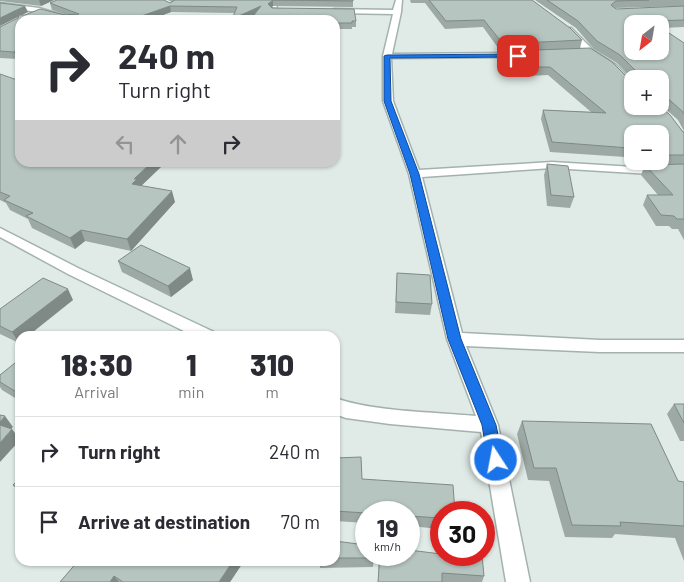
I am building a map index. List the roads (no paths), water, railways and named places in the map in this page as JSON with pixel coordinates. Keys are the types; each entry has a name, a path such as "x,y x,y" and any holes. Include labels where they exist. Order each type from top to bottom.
{"street":[{"path":"270,15 275,0"},
{"path":"30,15 56,3"},
{"path":"0,5 38,10 56,15"},
{"path":"321,11 399,6 387,56 388,101 415,174 455,339 489,425 518,582"},
{"path":"273,10 283,10"},
{"path":"559,22 572,32 586,52 614,67 624,78"},
{"path":"387,56 500,56 536,54"},
{"path":"415,174 552,165 650,171 684,169"},
{"path":"0,232 73,271 198,331"},
{"path":"455,339 591,346 684,346"},
{"path":"340,408 390,416 489,425"}]}
